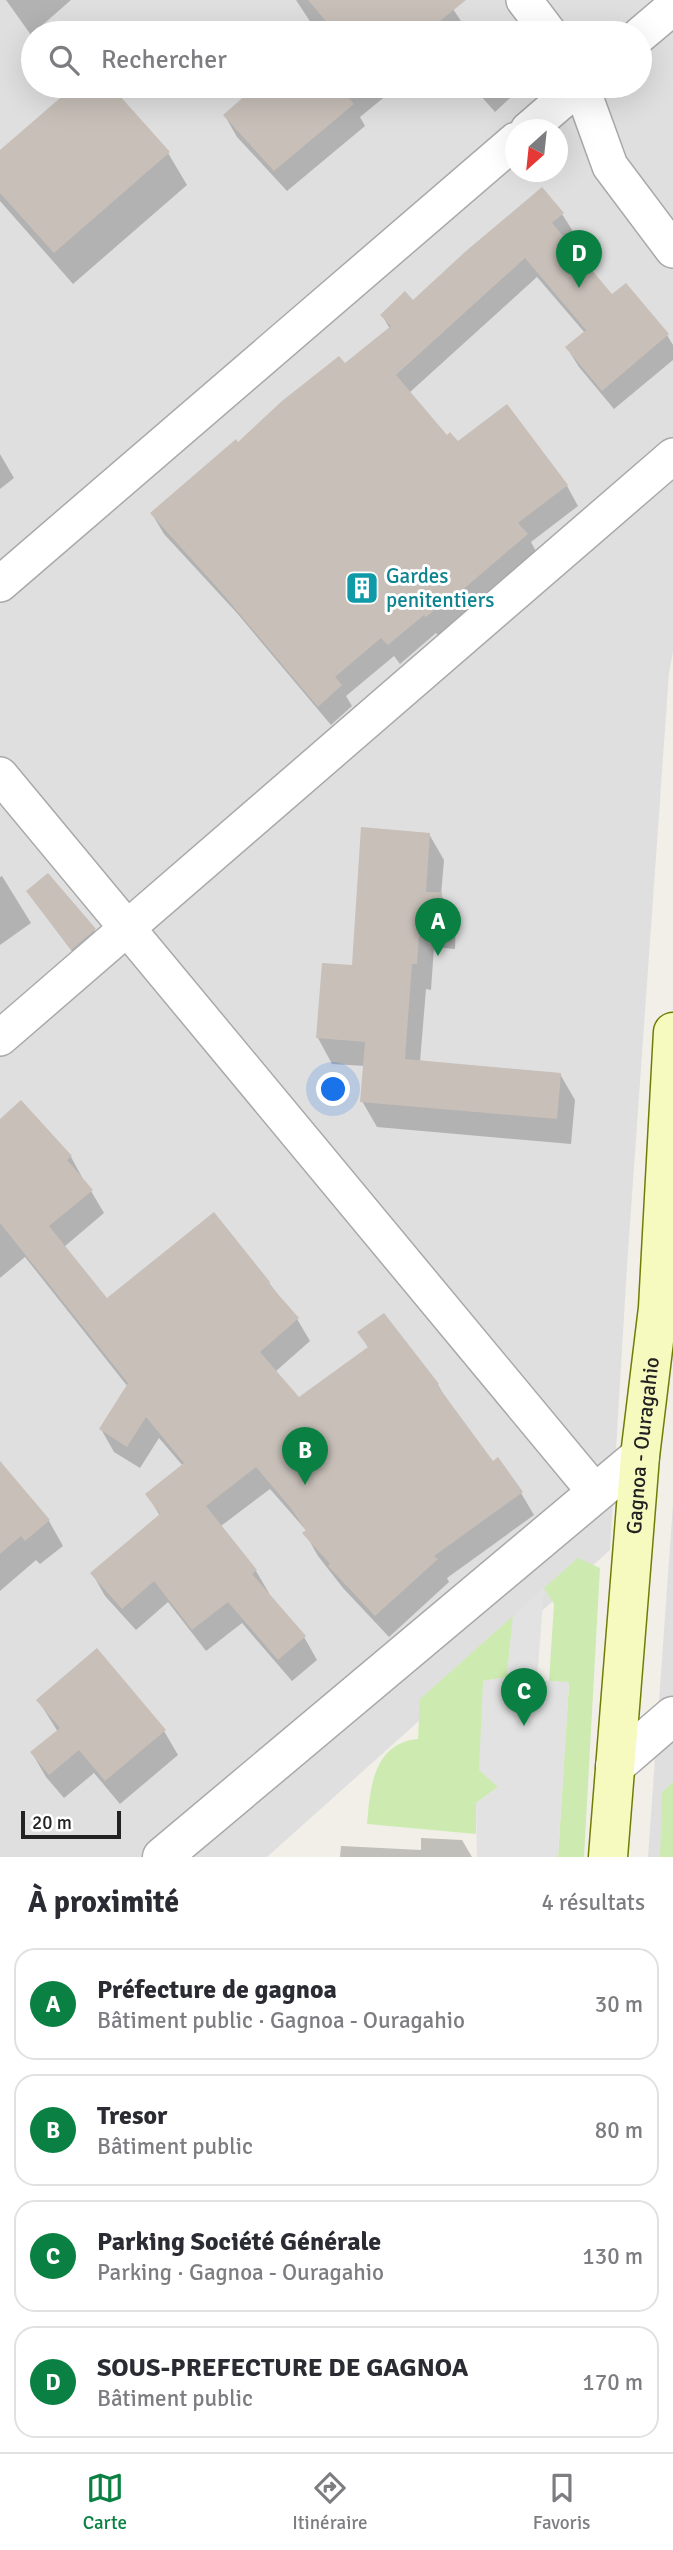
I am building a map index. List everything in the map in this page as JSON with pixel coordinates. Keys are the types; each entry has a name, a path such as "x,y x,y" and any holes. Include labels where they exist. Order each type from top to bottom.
{"main road":[{"name":"Gagnoa - Ouragahio","path":"608,1857 640,1456 665,1302 673,1032"}],"street":[{"path":"524,0 540,21"},
{"path":"652,25 673,7"},
{"path":"541,119 566,98"},
{"path":"584,98 610,166 673,250"},
{"path":"0,584 505,149"},
{"path":"0,1038 673,456"},
{"path":"0,775 596,1493"},
{"path":"162,1857 640,1456"},
{"path":"615,1766 673,1716"}],"shaded area":[{"path":"0,0 673,0 673,651 669,673 627,1266 610,1550 267,1857 0,1857"},
{"path":"673,1504 673,1857 648,1857"},
{"path":"544,1588 537,1680 569,1682 558,1857 477,1857 476,1803 498,1787 479,1770 483,1681 507,1677 513,1616"}],"green space":[{"path":"578,1558 600,1568 584,1857 558,1857 569,1683 549,1681 554,1604 544,1588"},
{"path":"513,1616 507,1677 483,1681 498,1787 476,1803 476,1834 367,1824 373,1783 383,1758 403,1742 418,1739 420,1699"},
{"path":"673,1782 673,1857 660,1857 662,1792"}],"building":[{"path":"308,0 466,0 440,21 326,21"},
{"path":"60,98 122,98 170,152 54,253 0,193 0,150"},
{"path":"242,98 349,98 354,104 274,171 223,115"},
{"path":"542,187 564,213 552,223 612,294 626,283 669,334 602,391 565,347 586,330 525,258 396,375 447,435 450,432 458,441 507,404 568,485 518,523 528,534 446,604 444,602 426,617 424,615 388,645 381,638 335,677 342,685 318,707 150,513 339,356 345,363 391,326 380,315 405,291 413,300"},
{"path":"361,827 430,833 426,892 442,892 441,924 420,922 417,964 412,964 405,1059 561,1073 557,1119 360,1102 365,1042 316,1038 322,963 352,965"},
{"path":"48,873 96,929 71,950 26,891"},
{"path":"21,1100 72,1156 67,1160 93,1190 49,1226 107,1298 214,1212 269,1284 299,1318 260,1352 299,1397 368,1347 357,1332 384,1313 439,1384 437,1385 493,1461 498,1457 523,1492 434,1556 438,1559 375,1616 328,1566 330,1564 302,1533 306,1530 290,1507 256,1467 206,1506 257,1570 252,1574 306,1636 278,1660 228,1602 192,1630 154,1581 122,1609 90,1573 160,1514 145,1494 184,1463 146,1417 127,1447 99,1429 128,1383 0,1223 0,1119"},
{"path":"0,1461 50,1520 25,1541 21,1536 0,1554"},
{"path":"97,1648 166,1730 105,1781 79,1750 49,1775 30,1752 60,1728 36,1700"}],"place":[{"name":"SOUS-PREFECTURE DE GAGNOA","path":"579,288"},
{"name":"Gardes penitentiers","path":"362,588"},
{"name":"Préfecture de gagnoa","path":"438,956"},
{"name":"Tresor","path":"305,1485"},
{"name":"Parking Société Générale","path":"524,1726"}]}
